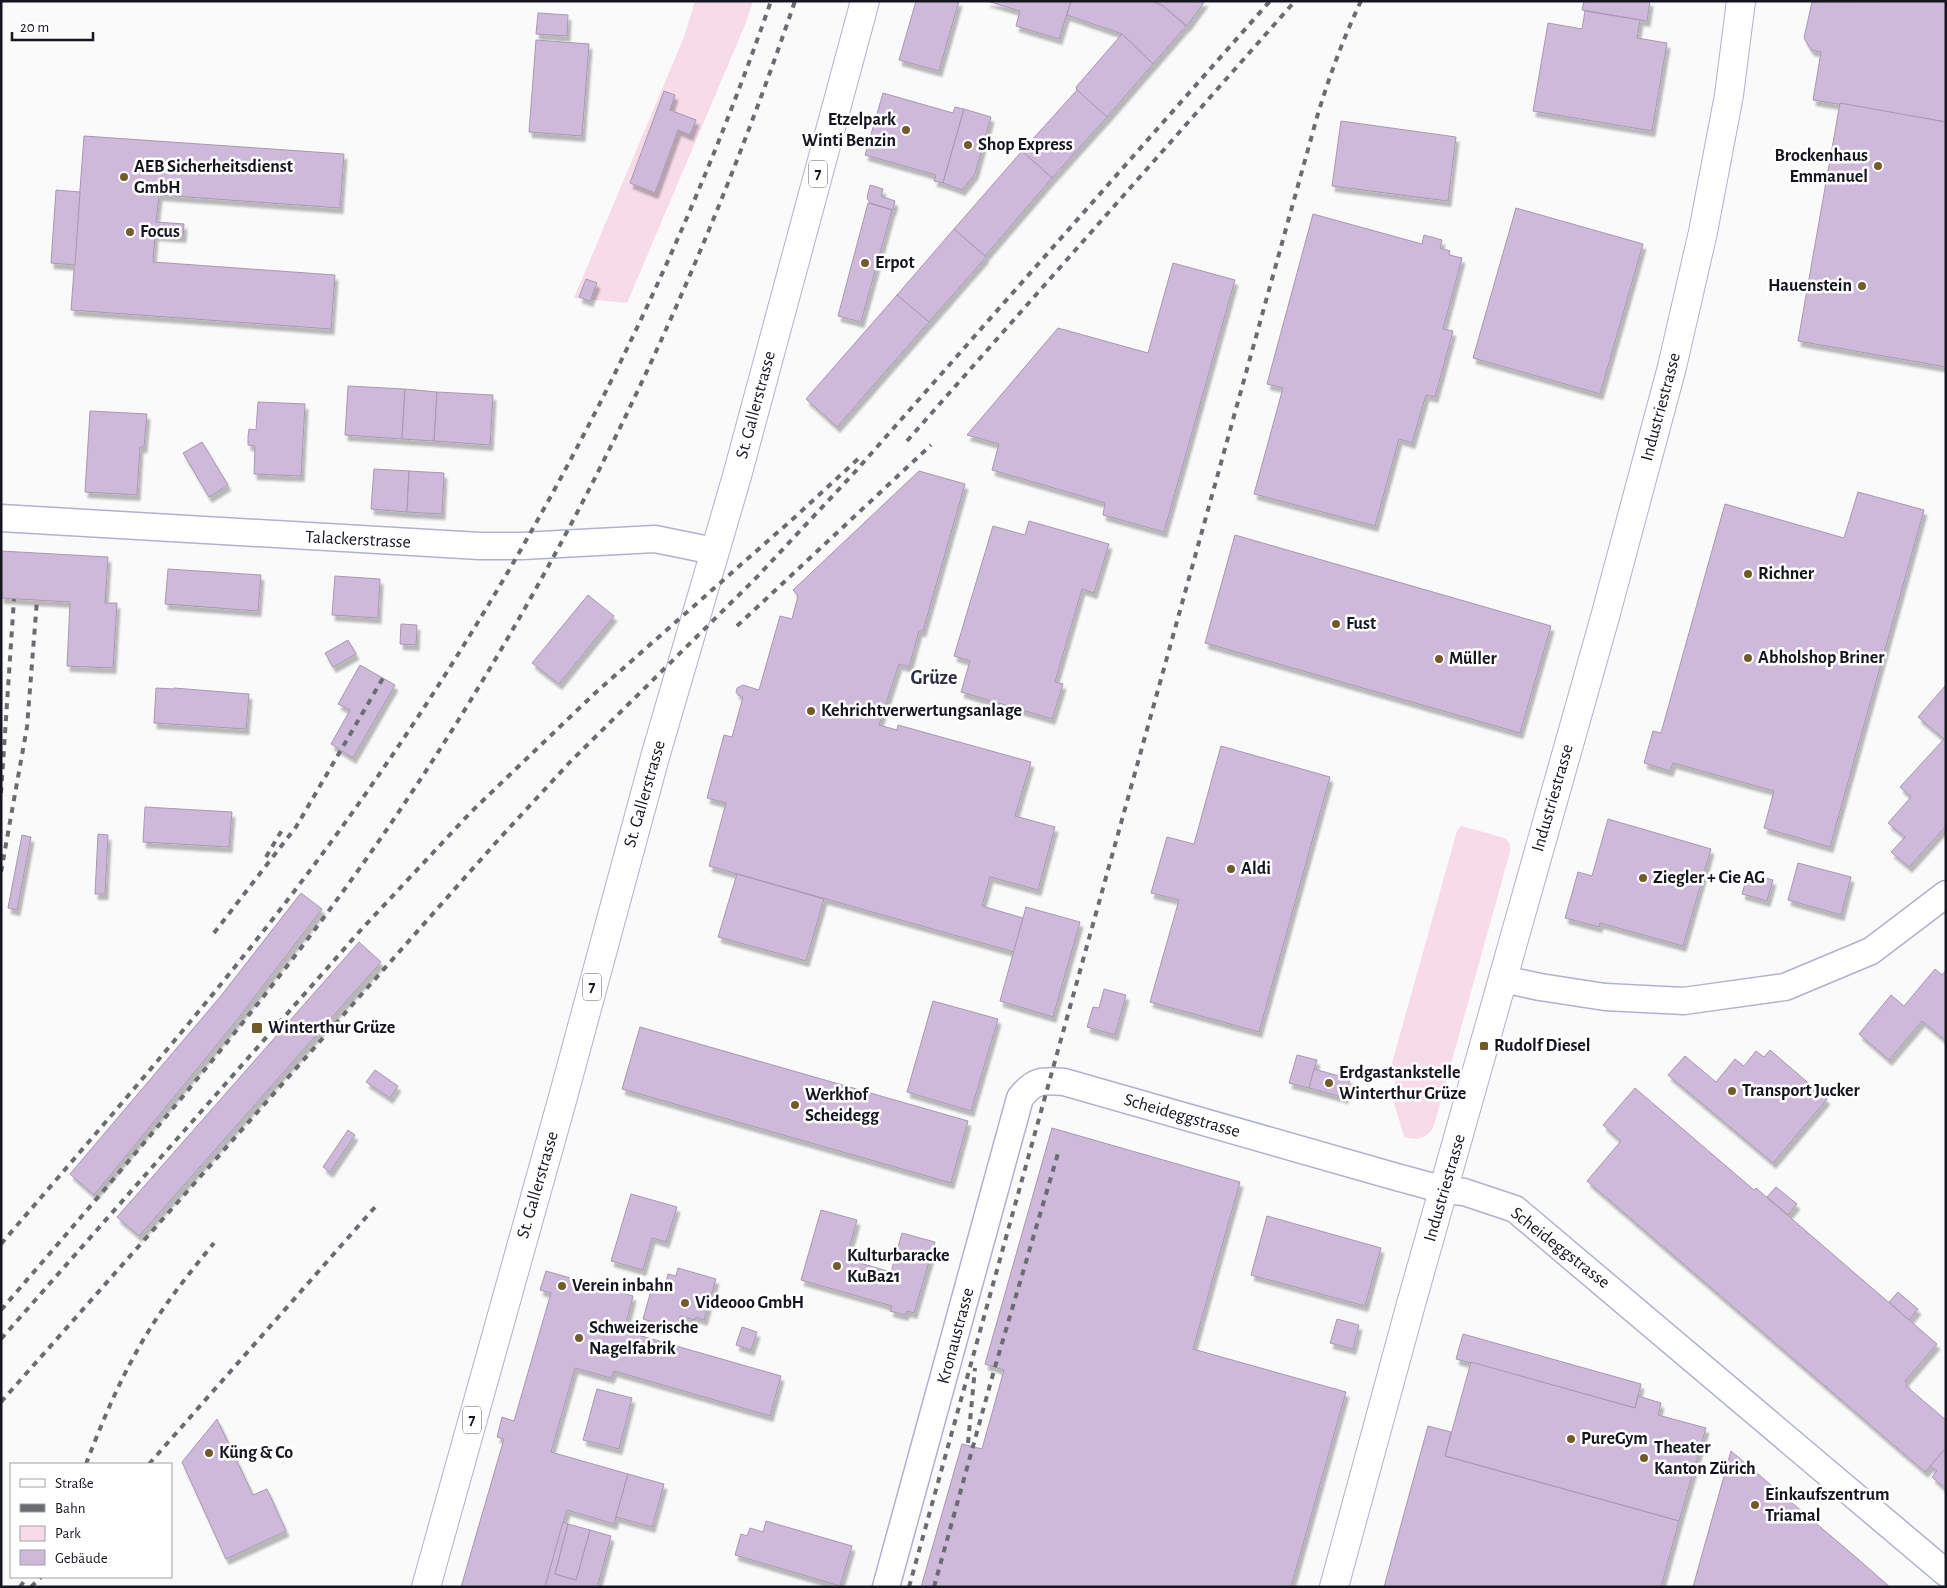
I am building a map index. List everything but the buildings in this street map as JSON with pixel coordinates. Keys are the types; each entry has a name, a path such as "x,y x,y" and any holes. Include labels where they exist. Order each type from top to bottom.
{"main road":[{"name":"St. Gallerstrasse","path":"426,1587 653,766 739,467 864,1"},
{"name":"Industriestrasse","path":"1334,1587 1605,617 1674,358 1704,232 1729,95 1741,1"}],"street":[{"name":"Talackerstrasse","path":"1,518 480,546 522,546 656,539 714,552"},
{"path":"1503,979 1605,997 1684,1001 1786,987 1871,951 1946,894"},
{"name":"Scheideggstrasse","path":"1029,1087 1043,1081 1064,1082 1444,1190 1464,1192 1515,1209 1946,1573"},
{"name":"Kronaustrasse","path":"886,1587 1020,1098 1029,1087"}],"green space":[{"path":"695,1 753,1 745,25 627,303 574,298 684,37"},
{"path":"1461,826 1505,838 1510,844 1510,852 1434,1125 1426,1136 1409,1138 1404,1137 1392,1096 1395,1082 1392,1063 1457,831"}],"railway":[{"path":"1,1244 172,1044 255,942 334,838 402,741 466,642 526,540 583,436 636,329 685,221 730,112 771,1"},
{"path":"1,1310 187,1092 320,923 430,765 494,662 554,556 610,449 662,339 710,228 754,115 795,1"},
{"path":"1,1402 499,839 570,762 756,578 854,473 1270,1"},
{"path":"907,441 1295,1"},
{"path":"909,1587 1317,117 1326,87 1361,1"},
{"path":"737,626 931,445"},
{"path":"1,1339 359,932 471,812 594,694 858,459"},
{"path":"1,793 14,599"},
{"path":"1,872 27,727 37,600"},
{"path":"214,933 296,827 383,678"},
{"path":"266,857 282,830"},
{"path":"934,1587 995,1367 1059,1150"},
{"path":"150,1463 376,1206"},
{"path":"86,1463 116,1391 146,1335 173,1294 214,1243"},
{"path":"968,1443 975,1368"},
{"path":"20,1587 26,1578"},
{"path":"31,1587 40,1578"}],"place":[{"name":"Etzelpark Winti Benzin","path":"906,130"},
{"name":"Shop Express","path":"968,145"},
{"name":"Brockenhaus Emmanuel","path":"1878,166"},
{"name":"AEB Sicherheitsdienst GmbH","path":"124,177"},
{"name":"Focus","path":"130,232"},
{"name":"Erpot","path":"865,263"},
{"name":"Hauenstein","path":"1862,286"},
{"name":"Richner","path":"1748,574"},
{"name":"Fust","path":"1336,624"},
{"name":"Abholshop Briner","path":"1748,658"},
{"name":"Müller","path":"1439,659"},
{"name":"Kehrichtverwertungsanlage","path":"811,711"},
{"name":"Aldi","path":"1231,869"},
{"name":"Ziegler + Cie AG","path":"1643,878"},
{"name":"Winterthur Grüze","path":"257,1028"},
{"name":"Rudolf Diesel","path":"1484,1046"},
{"name":"Erdgastankstelle Winterthur Grüze","path":"1329,1083"},
{"name":"Transport Jucker","path":"1732,1091"},
{"name":"Werkhof Scheidegg","path":"795,1105"},
{"name":"Kulturbaracke KuBa21","path":"837,1266"},
{"name":"Verein inbahn","path":"562,1286"},
{"name":"Videooo GmbH","path":"685,1303"},
{"name":"Schweizerische Nagelfabrik","path":"579,1338"},
{"name":"PureGym","path":"1571,1439"},
{"name":"Küng & Co","path":"209,1453"},
{"name":"Theater Kanton Zürich","path":"1644,1458"},
{"name":"Einkaufszentrum Triamal","path":"1755,1505"}],"district":[{"name":"Grüze","path":"934,678"}]}
